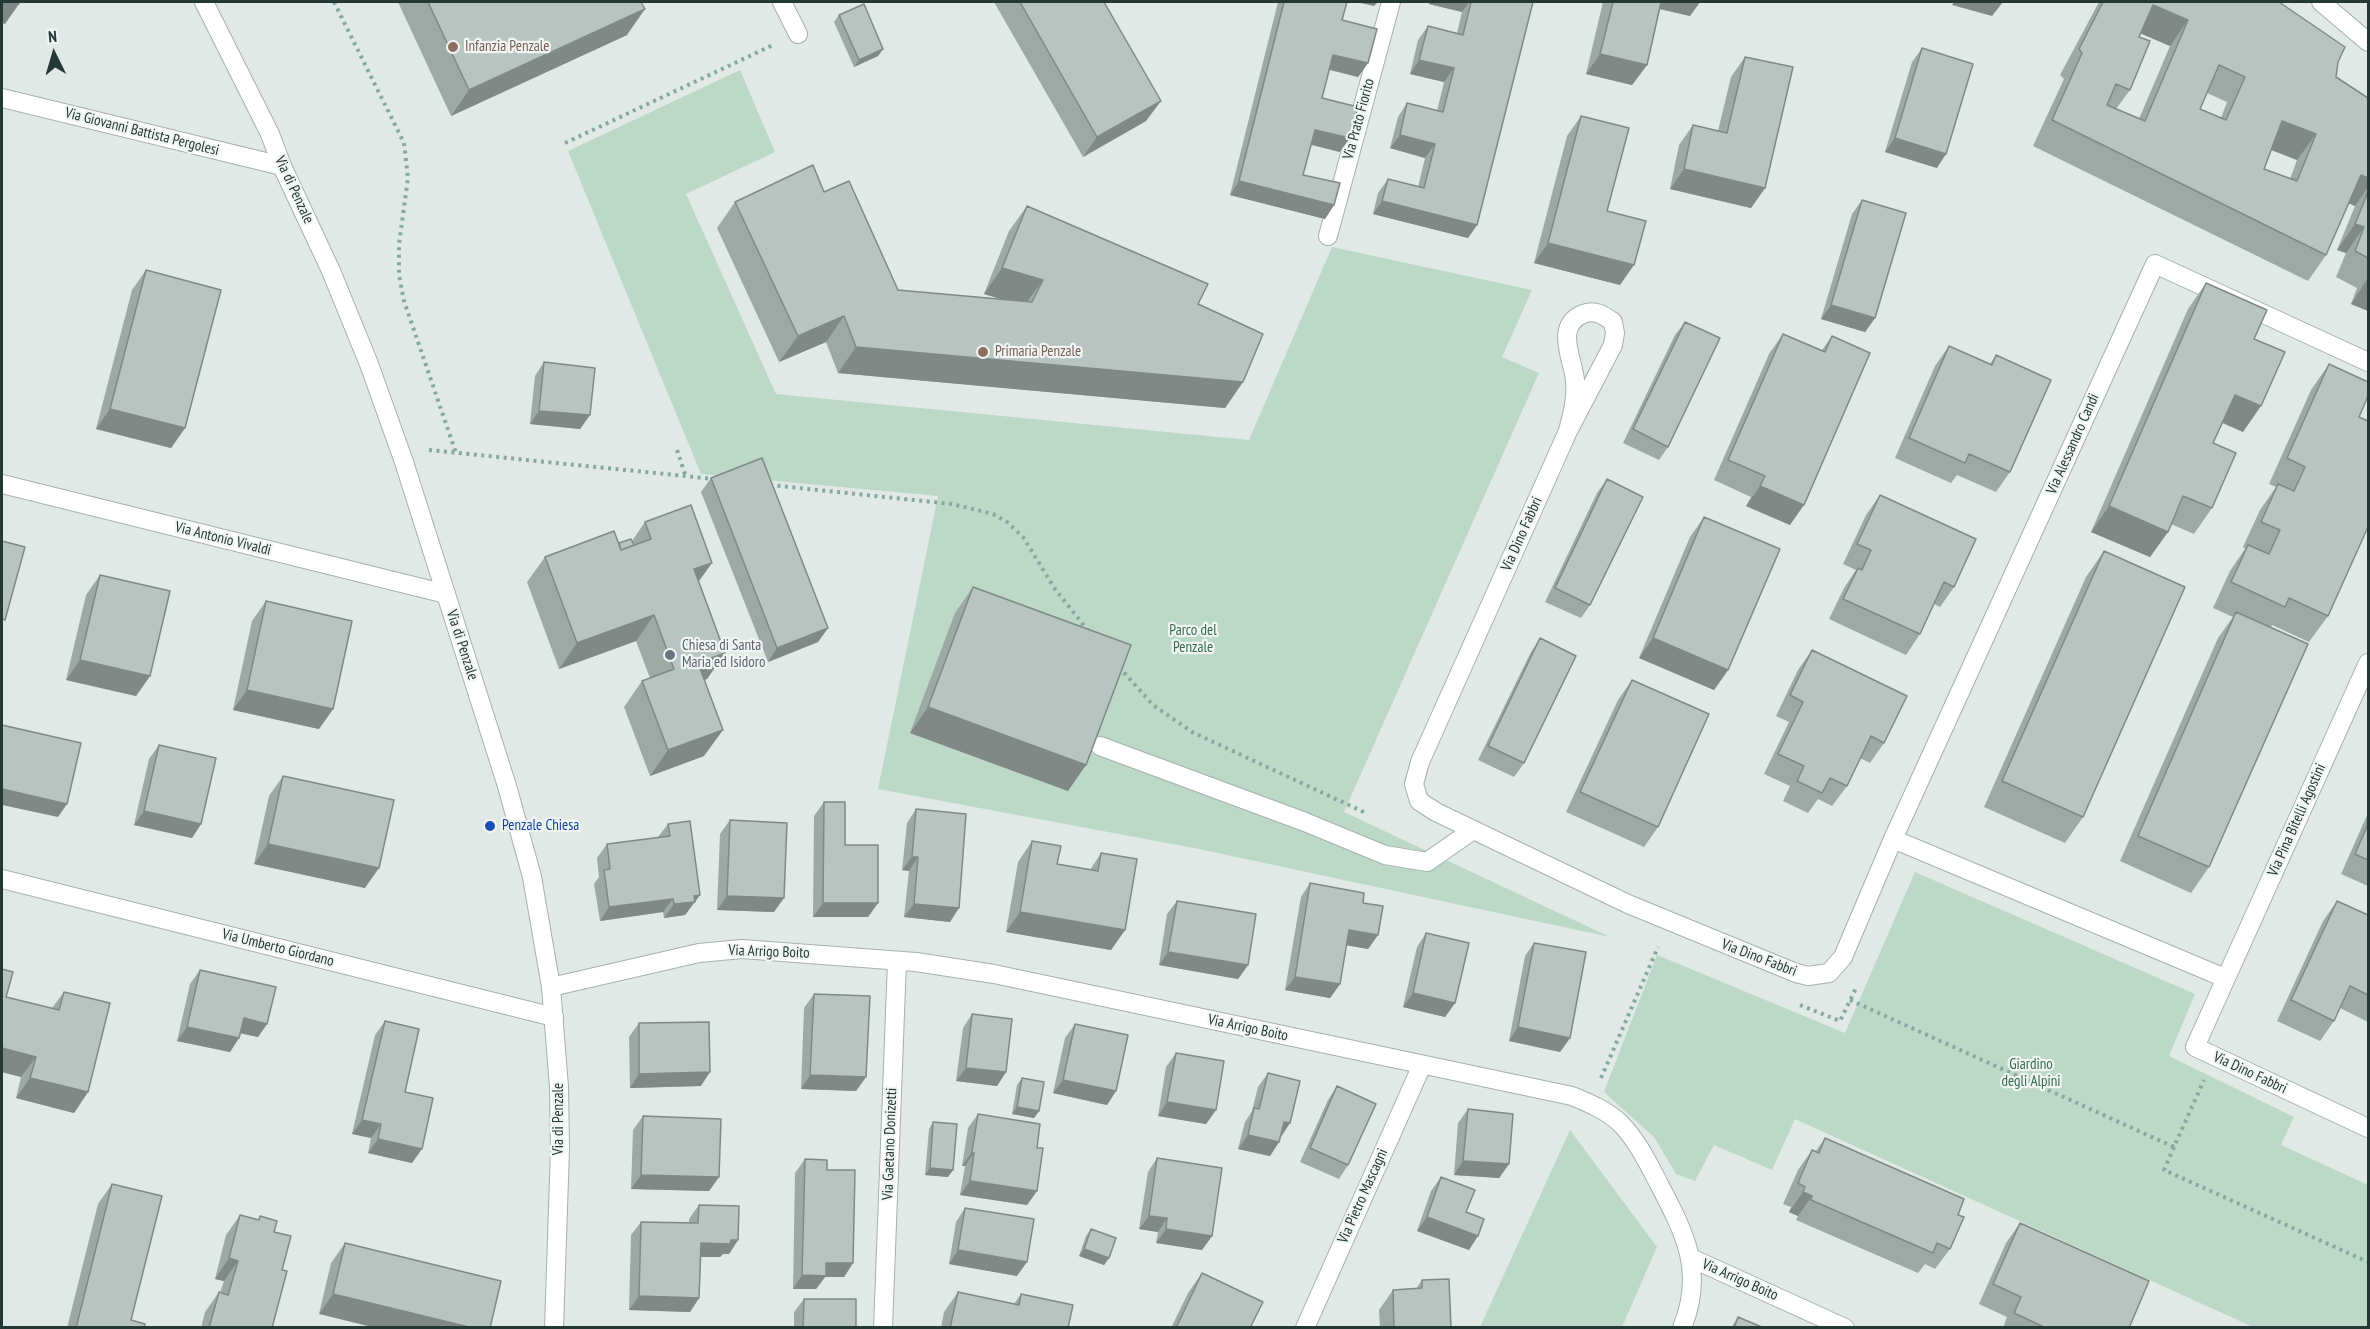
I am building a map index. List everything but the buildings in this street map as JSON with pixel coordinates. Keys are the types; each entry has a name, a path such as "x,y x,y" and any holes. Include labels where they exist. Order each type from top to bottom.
{"street":[{"name":"Via di Penzale","path":"204,2 270,134 282,166 343,299 399,447 520,831 532,877 551,987 559,1087 560,1149 554,1328"},
{"path":"782,2 798,34"},
{"name":"Via Prato Fiorito","path":"1328,236 1390,2"},
{"path":"2321,2 2368,42"},
{"name":"Via Giovanni Battista Pergolesi","path":"2,98 282,166"},
{"name":"Via Alessandro Candi","path":"1893,839 2155,264 2368,362"},
{"name":"Via Dino Fabbri","path":"1568,431 1576,381 1568,347 1569,326 1578,316 1589,311 1602,314 1613,321 1615,333 1613,345 1568,431 1420,762 1416,774 1415,793 1419,801 1430,810 1670,922 1808,976 1829,973 1843,957 1893,839"},
{"name":"Via Antonio Vivaldi","path":"2,484 446,594"},
{"name":"Via Pina Bitelli Agostini","path":"2225,978 2363,688 2368,663"},
{"path":"1100,746 1305,822 1385,855 1427,862 1473,830"},
{"path":"1893,839 2225,978"},
{"name":"Via Umberto Giordano","path":"2,879 554,1017"},
{"name":"Via Arrigo Boito","path":"551,987 668,959 718,951 772,950 897,961 994,974 1572,1096 1619,1122 1633,1139 1686,1237 1691,1258 1845,1328"},
{"name":"Via Gaetano Donizetti","path":"884,1328 897,961"},
{"name":"Via Dino Fabbri","path":"2225,978 2195,1047 2368,1128"},
{"name":"Via Pietro Mascagni","path":"1305,1328 1422,1065"},
{"path":"1682,1328 1691,1297 1693,1279 1691,1258"}],"path":[{"path":"334,2 404,143 408,178 399,244 399,275 404,300 456,453"},
{"path":"565,143 798,34"},
{"path":"399,447 721,480"},
{"path":"677,450 686,477"},
{"path":"767,485 952,504 993,514 1023,537 1055,589 1094,639"},
{"path":"1115,662 1153,705 1191,732 1372,816"},
{"path":"1647,943 1669,952"},
{"path":"1590,1104 1658,947"},
{"path":"1797,1004 1840,1021 1860,979"},
{"path":"1850,1000 2174,1147"},
{"path":"2215,1056 2164,1170 2368,1262"}],"green space":[{"name":"Parco del Penzale","path":"740,70 775,152 686,194 776,394 1249,440 1332,247 1532,290 1502,357 1539,373 1344,812 1610,937 1199,849 878,789 938,496 701,474 568,151"},
{"name":"Giardino degli Alpini","path":"1915,872 2195,994 2169,1056 2294,1117 2281,1145 2368,1185 2368,1327 2253,1327 1795,1119 1772,1170 1714,1145 1695,1181 1676,1174 1654,1137 1604,1092 1657,955 1845,1033"},
{"path":"1570,1130 1657,1247 1622,1327 1480,1327"}],"place":[{"name":"Infanzia Penzale","path":"453,47"},
{"name":"Primaria Penzale","path":"983,352"},
{"name":"Chiesa di Santa Maria ed Isidoro","path":"670,655"},
{"name":"Penzale Chiesa","path":"490,826"}]}
